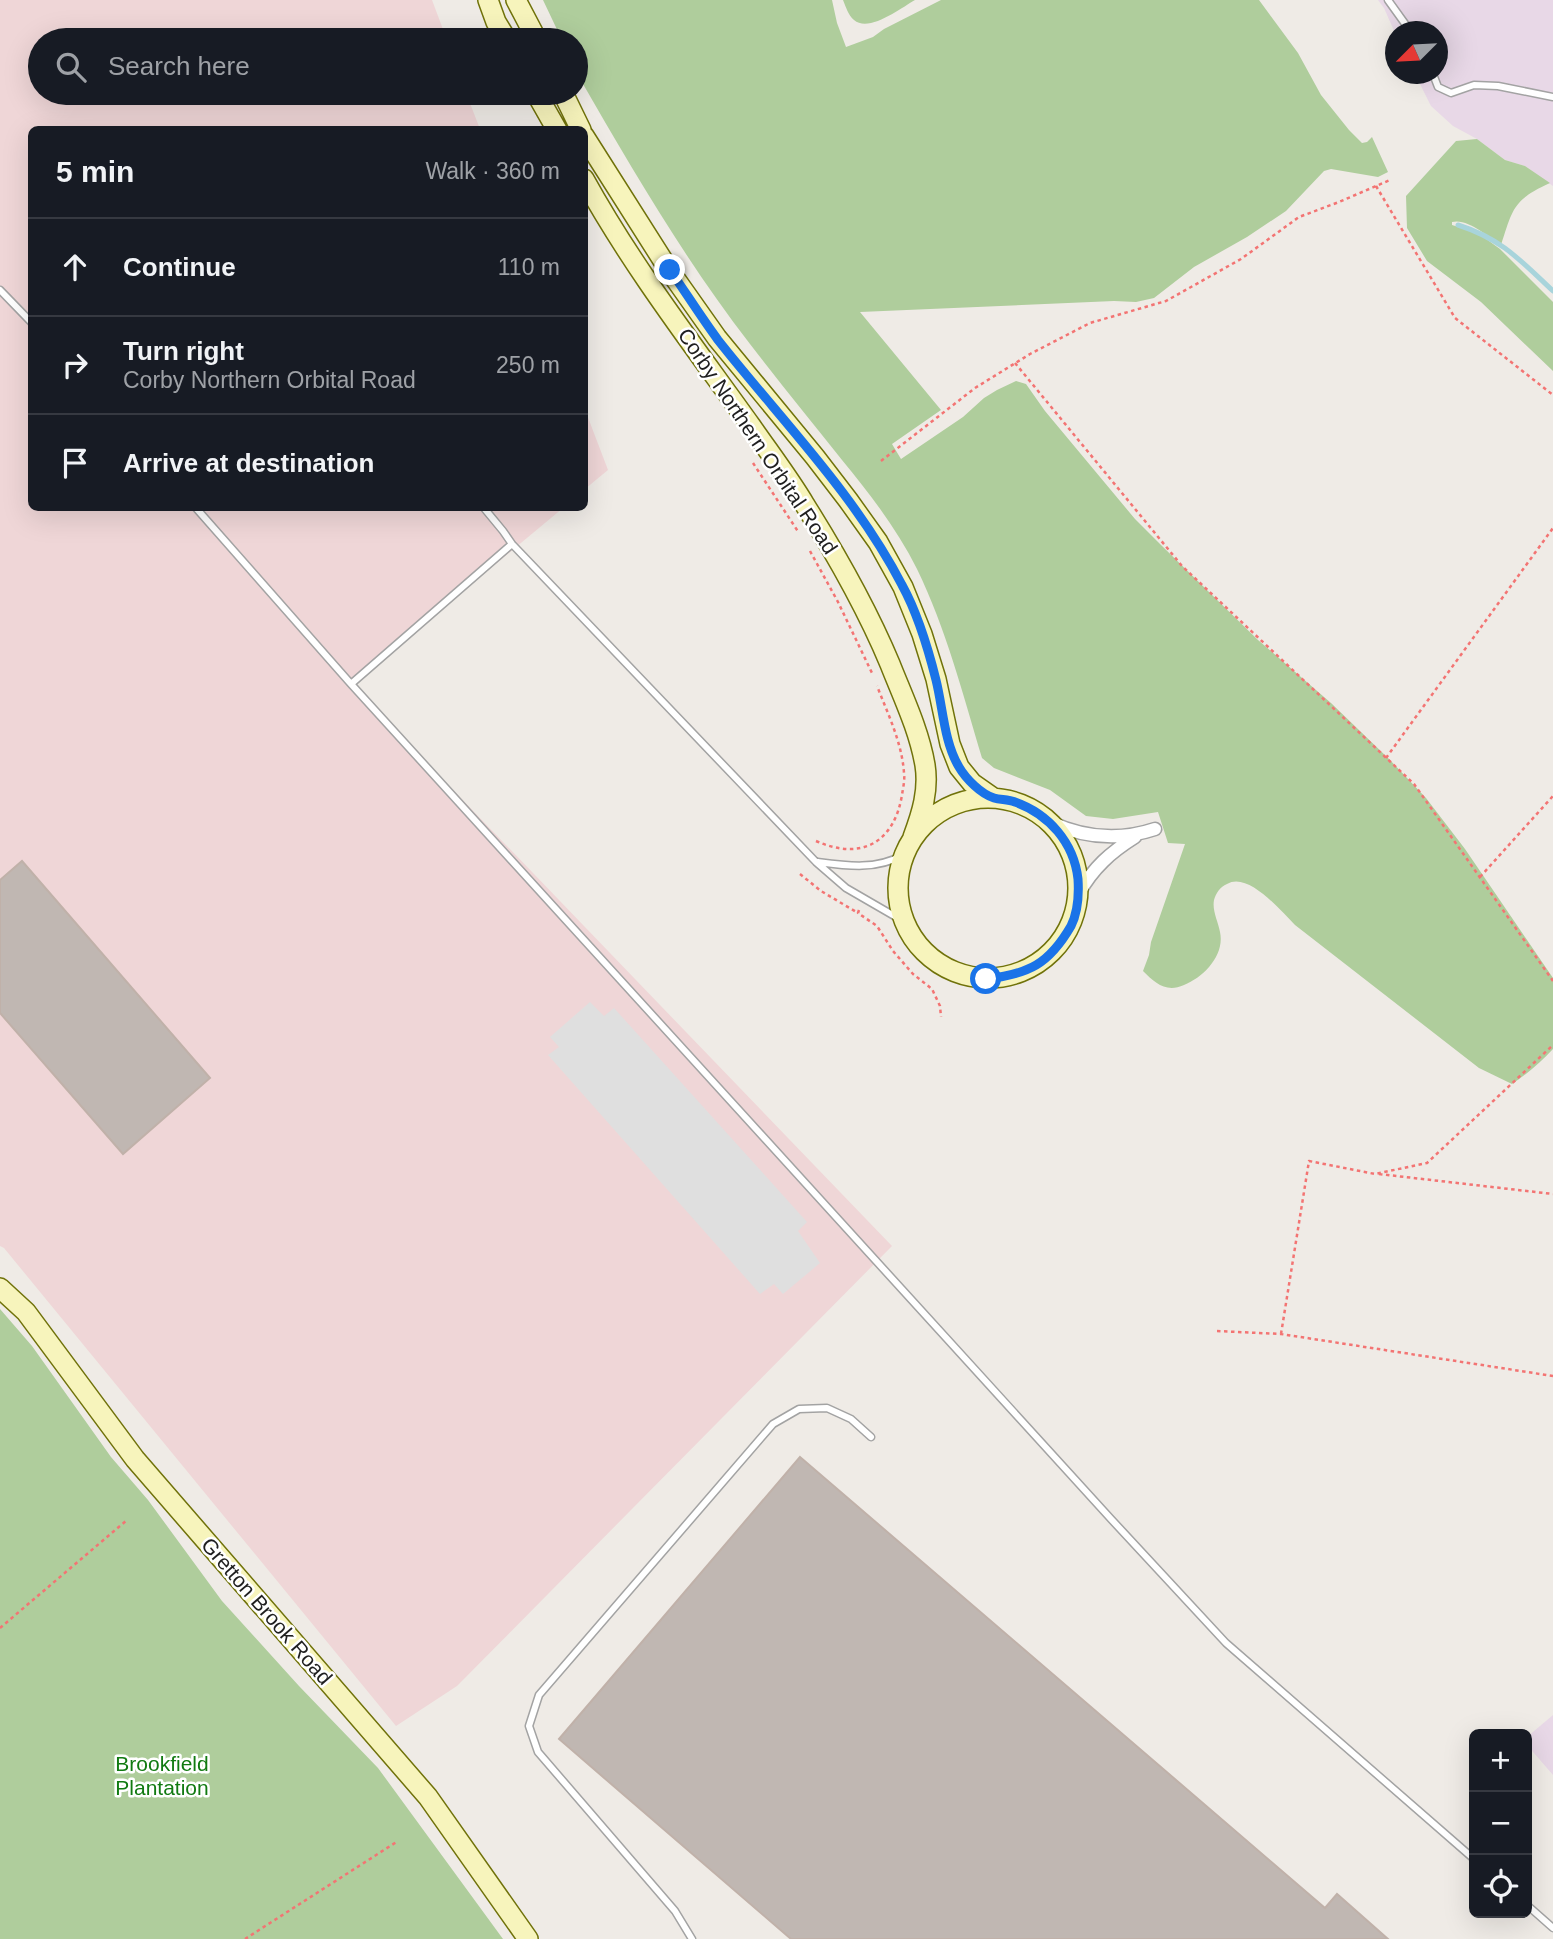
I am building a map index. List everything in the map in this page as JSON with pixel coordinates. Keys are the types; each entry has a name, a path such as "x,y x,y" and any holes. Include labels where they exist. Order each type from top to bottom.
{"street":[{"path":"488,0 500,28"},
{"path":"516,0 531,28"},
{"path":"543,105 555,126"},
{"path":"569,105 579,126"},
{"name":"Corby Northern Orbital Road","path":"588,142 717,338 815,457 878,542 904,587 922,634 936,679 950,744 959,766 972,783 992,797"},
{"name":"Corby Northern Orbital Road","path":"588,186 652,287 804,503 847,575 878,636 919,739 925,767 926,793 922,814 913,837"},
{"path":"1050,822 1067,842 1077,867 1079,893 1074,920 1060,944 1041,963 1015,976 986,979 958,974 935,962 916,944 903,921 898,899 898,877 903,855 913,837 934,815 961,801 992,797 1013,801 1069,831 1086,835 1120,837 1155,830"},
{"path":"1079,893 1095,868 1139,835"},
{"name":"Gretton Brook Road","path":"0,1288 26,1312 135,1459 428,1797 528,1939"}],"lane":[{"path":"1388,0 1403,21"},
{"path":"1437,84 1451,93 1475,85 1498,86 1553,97"},
{"path":"0,290 28,319"},
{"path":"199,511 351,684 1226,1643 1469,1855"},
{"path":"486,511 512,544 816,862 846,887 903,921"},
{"path":"351,684 512,544"},
{"path":"816,862 867,867 895,860 903,855"},
{"path":"692,1939 676,1911 538,1752 529,1726 539,1695 774,1424 799,1409 827,1408 850,1419 871,1437"},
{"path":"1532,1909 1553,1928"}],"path":[{"path":"881,461 975,388 1015,363 1090,323 1166,301 1241,259 1299,217 1390,180"},
{"path":"1376,186 1455,318 1553,395"},
{"path":"1015,363 1182,566 1414,784 1553,981"},
{"path":"748,455 805,542 838,602 874,676 899,745 905,776 900,808 888,833 867,848 860,849 832,849 816,841"},
{"path":"1386,758 1553,528"},
{"path":"1480,877 1553,796"},
{"path":"800,874 821,891 877,926 913,974 932,989 940,1006 941,1017"},
{"path":"858,913 863,897"},
{"path":"1375,1174 1427,1163 1553,1045"},
{"path":"1281,1334 1310,1161 1375,1174 1553,1194"},
{"path":"1217,1331 1281,1334 1553,1376"},
{"path":"0,1628 127,1520"},
{"path":"245,1939 398,1842"}],"shaded area":[{"path":"0,0 432,0 442,28 28,28 28,105 471,105 479,126 28,126 28,511 559,511 351,684 892,1246 457,1686 396,1726 0,1246"},
{"path":"1378,0 1553,0 1553,186 1525,166 1505,160 1477,139 1453,126 1431,106 1420,84 1448,84 1448,21 1390,21"},
{"path":"588,418 608,470 588,487"},
{"path":"590,1002 604,1016 614,1008 807,1222 798,1231 820,1263 783,1294 774,1284 760,1294 548,1055 559,1047 550,1037"},
{"path":"1553,1715 1553,1775 1532,1751 1532,1733"}],"green space":[{"path":"543,0 832,0 846,47 873,37 941,0 1259,0 1298,53 1321,95 1349,130 1362,143 1372,137 1388,172 1378,177 1331,169 1324,171 1286,211 1194,267 1154,298 1136,302 860,312 941,410 892,444 901,459 997,390 1016,381 1026,384 1045,411 1135,519 1258,640 1331,703 1426,798 1465,849 1553,978 1553,1049 1544,1059 1512,1084 1479,1068 1295,925 1264,894 1245,883 1235,881 1227,884 1216,895 1214,908 1221,941 1216,957 1199,977 1172,988 1156,983 1143,971 1185,844 1168,843 1158,812 1113,819 1086,816 1050,790 994,768 982,758 945,638 909,554 873,499 726,312 639,180 588,92 588,28 556,28"},
{"path":"843,0 915,0 885,18 860,23 854,20"},
{"path":"1477,139 1505,160 1525,166 1550,183 1528,195 1516,206 1501,245 1471,225 1452,222 1452,225 1478,233 1500,249 1553,302 1553,371 1481,302 1427,261 1407,228 1406,196 1456,141"},
{"name":"Brookfield Plantation","path":"0,1309 32,1346 111,1457 148,1500 222,1601 378,1768 503,1939 0,1939"}],"building":[{"path":"22,861 210,1078 123,1154 0,1013 0,880"},
{"path":"800,1457 1325,1908 1337,1894 1388,1939 791,1939 559,1739"}],"waterway":[{"path":"1458,225 1499,244 1553,291"}],"route":[{"path":"670,270 717,338 815,457 878,542 904,587 922,634 936,679 950,744 959,766 972,783 992,797 1013,801 1032,809 1050,822 1067,842 1077,867 1079,893 1074,920 1060,944 1041,963 1015,976 986,979"}]}
